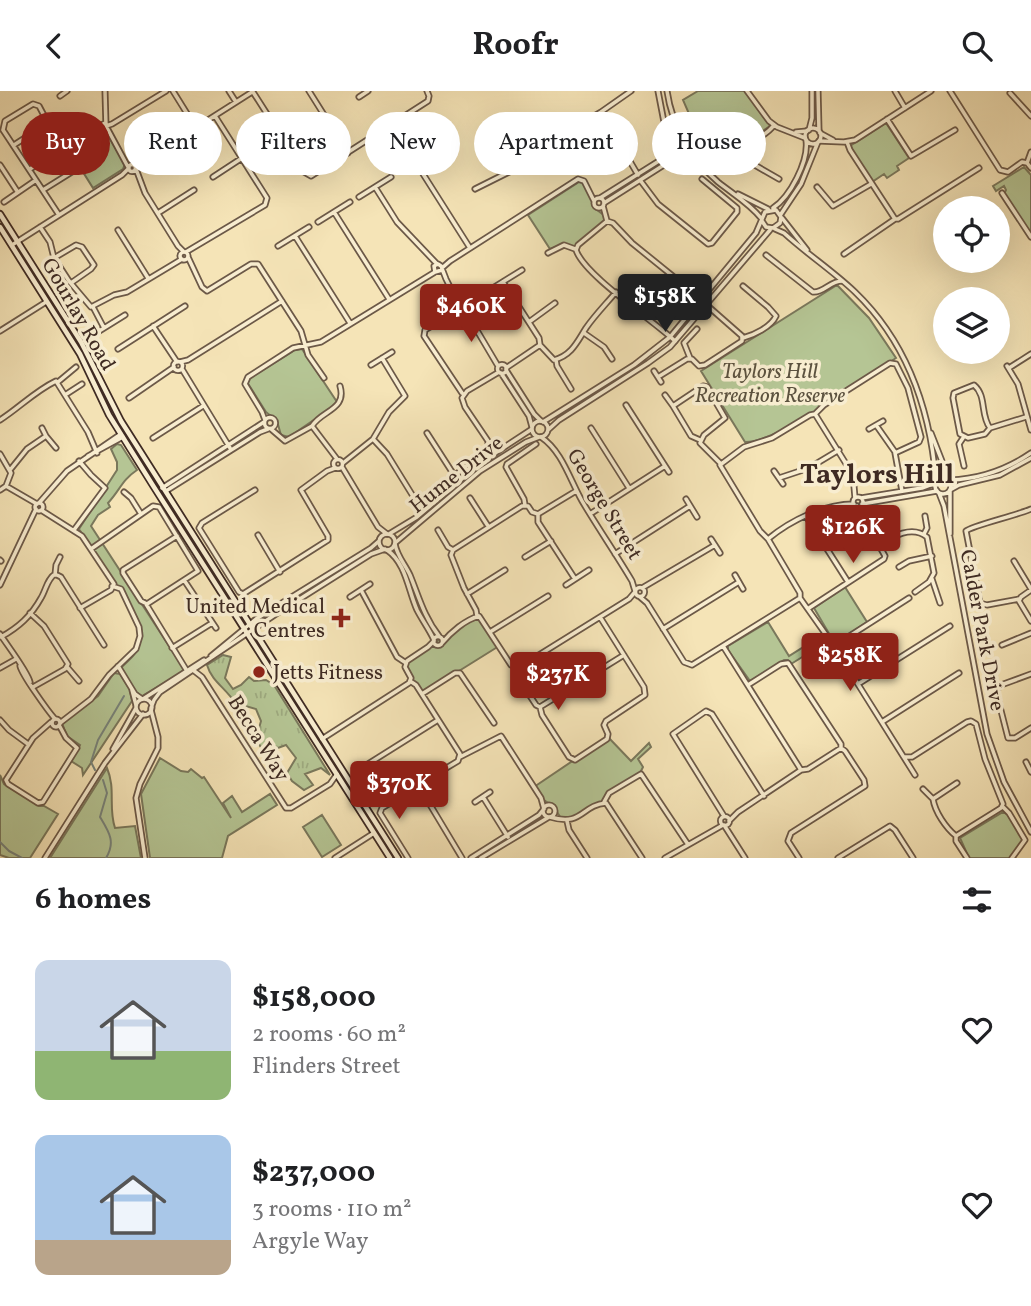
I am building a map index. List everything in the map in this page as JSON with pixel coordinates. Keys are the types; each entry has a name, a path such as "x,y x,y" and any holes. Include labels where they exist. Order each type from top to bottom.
{"main road":[{"name":"Gourlay Road","path":"0,214 88,352 116,412 249,624 343,785 390,858"},
{"name":"Gourlay Road","path":"0,227 86,365 109,415 158,493 244,628 251,631 398,858"},
{"path":"46,302 53,297"},
{"path":"122,435 128,432"},
{"path":"158,493 164,490"},
{"path":"374,833 380,829"}],"street":[{"path":"60,96 67,91"},
{"path":"105,91 105,112"},
{"path":"110,124 166,91"},
{"path":"173,91 186,112"},
{"path":"229,91 236,102"},
{"path":"221,112 253,91 266,112"},
{"path":"309,91 322,112"},
{"path":"359,97 368,91"},
{"path":"351,151 428,101 426,91"},
{"path":"601,112 631,91"},
{"path":"658,91 662,112"},
{"path":"667,91 672,112"},
{"path":"747,91 774,125 794,132 811,144 819,141 847,142 931,91"},
{"path":"532,428 536,423 542,422 649,355 670,337 757,233 765,212 779,204 790,191 807,153 806,139 812,118 812,91"},
{"path":"502,368 529,417 533,434 540,437 555,423 654,359 675,341 761,237 780,223 801,184 819,141 818,91"},
{"path":"895,91 905,108"},
{"path":"951,91 1000,170 1006,173 1022,162 1031,168"},
{"path":"1010,93 1031,116"},
{"path":"14,145 48,123 39,106 33,103 5,121 1,131 21,156"},
{"path":"887,119 911,156 955,130"},
{"path":"774,125 741,151 746,160 779,179"},
{"path":"222,127 236,149"},
{"path":"794,132 813,128 841,142"},
{"path":"110,133 124,157"},
{"path":"847,142 895,219"},
{"path":"1027,163 1031,152"},
{"path":"213,177 236,162"},
{"path":"0,165 17,191"},
{"path":"844,254 895,219 979,168"},
{"path":"639,177 602,205 594,206 597,199 652,169"},
{"path":"12,245 124,174"},
{"path":"33,175 59,215"},
{"path":"43,190 66,175"},
{"path":"137,175 202,287 207,291 256,263 301,331 305,347 324,378"},
{"path":"93,307 114,295 127,292 265,205 267,198 253,175"},
{"path":"424,175 470,248"},
{"path":"475,189 504,175"},
{"path":"712,175 752,207 766,227 785,233 832,272 872,311 899,349 916,383 936,462 938,492"},
{"path":"359,197 391,177"},
{"path":"639,177 658,204 708,244 712,243 737,212 737,208 702,179"},
{"path":"340,386 342,398 339,404 289,440 282,439 279,433 271,428 244,381 293,348 321,342 578,179 583,180 602,205 607,221"},
{"path":"4,202 36,180"},
{"path":"817,187 833,206 871,184"},
{"path":"375,187 397,222 430,257 446,279 495,358 548,431"},
{"path":"158,213 194,190"},
{"path":"730,190 778,212 813,257"},
{"path":"1002,192 1031,237"},
{"path":"318,222 350,202"},
{"path":"334,212 389,299"},
{"path":"576,250 607,221"},
{"path":"607,221 613,223 632,243 690,290"},
{"path":"40,227 50,242 54,258 71,283 93,307 104,328"},
{"path":"278,246 309,227"},
{"path":"118,230 148,279"},
{"path":"295,236 350,324"},
{"path":"54,258 76,245 82,247 93,265 71,283"},
{"path":"548,253 564,245 576,250"},
{"path":"576,250 577,255 590,269 675,341"},
{"path":"766,254 813,292 842,281"},
{"path":"480,296 522,270"},
{"path":"830,284 832,272"},
{"path":"503,282 539,338 540,345 556,360 556,366 571,389"},
{"path":"697,329 684,344 690,358 703,366 743,338 771,323 776,316 772,310 742,286"},
{"path":"556,360 573,349 616,292"},
{"path":"701,300 737,329 743,338"},
{"path":"129,398 282,301"},
{"path":"0,331 46,302"},
{"path":"529,322 555,303"},
{"path":"118,349 185,306"},
{"path":"88,338 125,315"},
{"path":"373,439 387,454 420,503 489,446 466,407 463,394 424,333 449,316"},
{"path":"153,326 230,448"},
{"path":"584,333 604,347 612,359"},
{"path":"463,394 540,345"},
{"path":"371,365 392,352"},
{"path":"1031,354 1008,367 1018,384 1031,430"},
{"path":"255,490 202,523 199,529 240,594 281,572 328,540 301,491 373,439 389,412 405,396 382,358"},
{"path":"658,377 690,358"},
{"path":"720,463 744,447 772,438 815,414 824,405 894,363 908,388 921,437 919,442 895,453"},
{"path":"0,420 48,386 57,383 76,367"},
{"path":"71,370 74,375"},
{"path":"654,371 661,382"},
{"path":"57,383 88,432 96,451"},
{"path":"65,395 82,384"},
{"path":"673,406 701,386 706,387 725,418 700,440"},
{"path":"964,437 960,434 953,395 971,386 978,388 986,423 990,428"},
{"path":"665,395 691,436 700,440 701,445 720,463 721,469 760,531 768,539 800,593 800,598 834,646 915,775"},
{"path":"626,405 669,472"},
{"path":"153,438 203,406"},
{"path":"809,608 884,559 861,515 853,475 815,414"},
{"path":"964,467 959,444 964,437 985,435 990,428 1026,417"},
{"path":"164,490 230,448 266,420 274,420 271,428 230,448"},
{"path":"869,429 883,421"},
{"path":"876,425 895,453 902,491"},
{"path":"927,425 949,480 950,490"},
{"path":"312,426 378,527 393,537 396,551 408,572 423,611 440,636 440,644"},
{"path":"43,428 56,448"},
{"name":"Hume Drive","path":"388,534 422,513 478,465 532,428"},
{"path":"591,428 629,488"},
{"name":"George Street","path":"548,431 550,445 576,491 642,593"},
{"path":"427,433 454,475"},
{"path":"0,585 44,498 79,461 122,435"},
{"path":"46,436 27,449 10,470 3,489 11,490 84,537 113,586 121,592 136,619 139,636 132,655 117,667 91,699 67,716 56,723 44,729 29,743 7,777 8,784 38,803 43,802 77,748 56,723 30,682 27,672 20,666 1,636 23,624 41,598 51,577 55,575 60,557"},
{"name":"George Street","path":"540,437 550,445"},
{"name":"Hume Drive","path":"395,543 480,471 526,442 540,437"},
{"path":"536,445 506,467 525,505 538,514"},
{"path":"779,478 798,474 839,450"},
{"path":"0,454 10,470"},
{"path":"858,502 936,482 944,477 949,480 991,474 1031,455"},
{"path":"768,539 806,516 846,504 938,492 944,494 959,485 1000,475 1031,455"},
{"path":"74,530 101,495 103,488 79,461"},
{"path":"590,514 665,466"},
{"path":"774,471 783,484"},
{"name":"Calder Park Drive","path":"950,490 950,542"},
{"path":"538,514 576,491"},
{"path":"124,492 141,514"},
{"name":"Calder Park Drive","path":"938,492 944,506 987,734 998,767 1031,832"},
{"path":"470,498 489,527"},
{"path":"686,499 697,517"},
{"path":"477,616 477,610 467,594 451,555 453,550 525,505"},
{"path":"615,554 690,506"},
{"path":"91,549 149,509 155,507 161,512 177,536 196,570 146,603 140,598 125,571 177,536"},
{"path":"1014,561 1031,589 1019,599 987,605 980,603 966,531 970,527 1000,521 1031,509"},
{"path":"538,514 538,521 575,579"},
{"path":"806,516 848,582"},
{"path":"924,534 927,528 925,516"},
{"path":"378,527 382,547 393,555 403,571 417,608 434,640 440,644"},
{"path":"438,530 448,547 453,550"},
{"path":"878,545 897,534 915,531 924,534 930,542 934,573 932,579 915,592"},
{"path":"105,763 143,715 151,709 157,695 249,624 371,548 388,534"},
{"path":"258,535 281,572"},
{"path":"711,539 720,552"},
{"path":"525,557 551,541"},
{"path":"45,858 143,699 371,554 386,550 395,543"},
{"path":"516,668 642,593 715,545"},
{"path":"899,567 909,561 932,556"},
{"path":"467,594 505,570"},
{"path":"566,585 589,570"},
{"path":"55,575 61,579 104,645"},
{"path":"735,575 743,589"},
{"path":"932,579 940,603"},
{"path":"183,580 216,628"},
{"name":"George Street","path":"632,581 635,591"},
{"path":"663,629 739,582"},
{"path":"350,597 370,584"},
{"path":"80,609 113,586"},
{"path":"361,590 397,657 406,663 410,681 422,694 460,757"},
{"path":"629,599 635,591 642,593 687,665 696,663 800,598"},
{"path":"490,632 548,596"},
{"path":"834,646 909,598"},
{"path":"1019,599 1031,621"},
{"name":"Becca Way","path":"146,603 172,647 190,670 202,677"},
{"path":"30,613 44,626 66,667 79,681"},
{"path":"428,647 440,644 477,616"},
{"path":"477,616 481,618 511,665 516,668"},
{"path":"516,668 517,676 540,707 542,715 569,757 575,760 606,740 608,735 604,722 646,692 600,617"},
{"path":"172,647 212,622"},
{"path":"858,684 950,626"},
{"path":"406,663 440,636 452,633"},
{"path":"1002,645 1031,633"},
{"path":"723,646 801,770"},
{"path":"540,707 625,656"},
{"path":"0,668 15,658"},
{"path":"748,685 781,664 788,663 864,780 864,786 792,833 788,841 799,858"},
{"name":"Becca Way","path":"201,664 202,677 284,807 291,809 330,784 337,774"},
{"path":"34,688 66,667"},
{"path":"117,667 132,690 136,707 153,724"},
{"path":"422,694 455,673 460,673 494,723"},
{"path":"882,722 959,673"},
{"path":"1031,674 1001,685 996,691 1008,738 1014,738 1031,728"},
{"path":"322,739 410,681"},
{"path":"132,690 149,701 158,737 157,752 140,784 136,798 145,858"},
{"path":"745,858 673,734 706,711 712,714 764,796"},
{"path":"0,720 29,743"},
{"path":"360,769 438,720"},
{"path":"904,757 912,757 967,722 973,721 1003,802 1002,806 1025,840 1012,858"},
{"path":"411,857 380,813 384,807 420,788 424,782 458,761 460,757 501,736 541,798 544,814 549,817 575,819 604,802 609,793 641,774 687,843"},
{"path":"665,858 801,770 808,769 841,748"},
{"path":"1026,762 1031,772"},
{"path":"0,772 7,777"},
{"path":"933,799 957,783"},
{"path":"330,784 343,785"},
{"path":"420,788 466,858 555,812"},
{"path":"923,789 933,799 934,806 956,836 956,841 967,858"},
{"path":"475,802 490,792"},
{"path":"483,797 508,838"},
{"path":"541,798 565,820 587,858"},
{"path":"604,802 642,858"},
{"name":"Calder Park Drive","path":"1014,802 1031,827"},
{"path":"481,858 551,805"},
{"path":"956,836 1002,806"},
{"path":"838,858 890,826 913,858"},
{"path":"334,858 374,833"}],"green space":[{"path":"698,91 745,91 760,112 688,112 683,100"},
{"path":"886,123 909,158 897,166 899,170 887,178 884,174 872,182 850,146"},
{"path":"110,139 124,166 93,188 85,175 110,175"},
{"path":"1024,167 1031,175 1031,234 1010,203 1010,196 1004,194 1004,186 996,191 993,186"},
{"path":"579,182 583,183 591,196 593,207 605,216 605,221 574,247 564,244 550,249 528,215"},
{"name":"Taylors Hill Recreation Reserve","path":"837,285 869,318 896,358 799,421 760,439 745,442 701,371"},
{"path":"302,349 337,402 289,437 281,435 277,421 266,412 247,382 295,350"},
{"path":"117,444 121,445 137,470 124,481 108,503 110,507 98,515 91,526 184,669 142,696 136,692 121,668 140,644 141,632 137,620 123,592 79,529 117,470 117,462 111,449"},
{"path":"845,587 867,622 834,642 814,608"},
{"path":"474,617 482,619 499,646 422,694 408,675 407,661"},
{"path":"768,622 789,656 824,634 828,641 791,664 784,660 750,681 728,650 728,646"},
{"path":"223,655 231,657 225,678 233,689 249,677 254,681 266,680 274,685 330,775 321,768 305,774 313,785 304,790 292,781 287,773 296,758 286,745 275,749 272,766 256,739 261,721 256,709 235,703 209,671 207,665"},
{"path":"114,673 120,674 130,690 132,701 83,775 82,768 71,761 80,745 67,736 62,723 98,696"},
{"path":"608,737 631,761 649,743 651,747 638,759 643,767 640,773 609,793 604,802 571,820 562,820 554,807 541,798 534,787"},
{"path":"160,758 181,771 188,772 191,769 204,777 231,818 223,803 232,796 242,812 270,794 277,805 228,836 222,858 150,858 141,794"},
{"path":"107,768 115,828 135,826 141,858 50,858"},
{"path":"0,775 4,784 39,806 58,814 30,858 0,855"},
{"path":"1003,812 1008,815 1023,838 1011,858 969,858 960,838"},
{"path":"322,815 341,845 322,857 303,827"}],"waterway":[{"path":"95,770 91,762 98,740 124,696"},
{"path":"103,780 107,793 100,817 111,842 106,858"},
{"path":"0,842 22,858"}],"place":[{"name":"United Medical Centres","path":"341,618"},
{"name":"Jetts Fitness","path":"259,672"}],"district":[{"name":"Taylors Hill","path":"877,473"}]}
